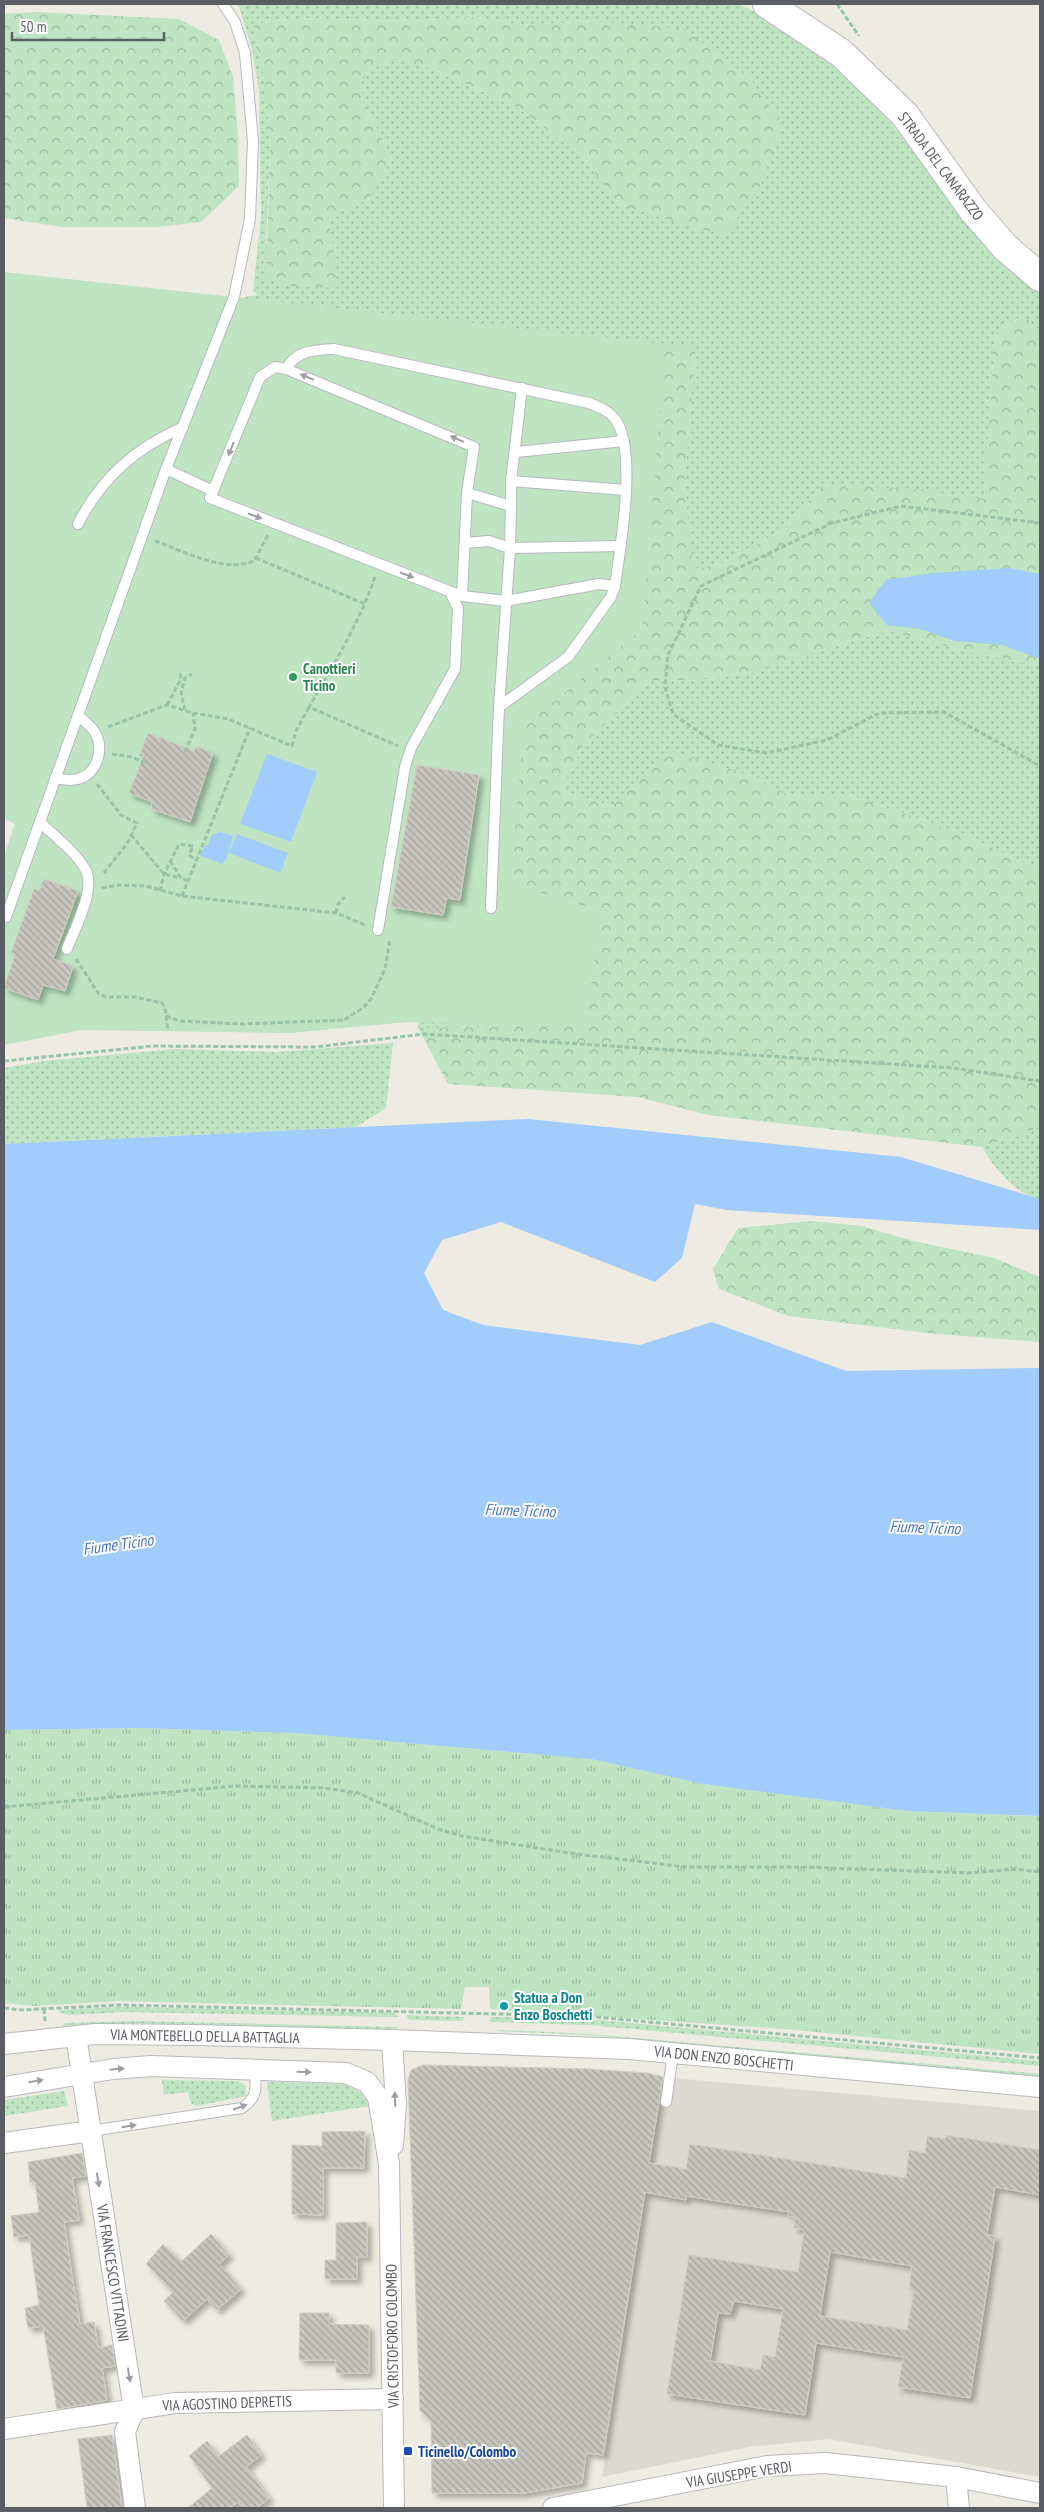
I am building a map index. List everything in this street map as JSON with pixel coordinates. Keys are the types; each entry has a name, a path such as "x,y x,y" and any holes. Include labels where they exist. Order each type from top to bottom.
{"street":[{"name":"STRADA DEL CANARAZZO","path":"767,4 841,53 905,115 973,210 1005,247 1040,277"},
{"name":"VIA MONTEBELLO DELLA BATTAGLIA","path":"4,2044 76,2036 194,2035 399,2040"},
{"name":"VIA FRANCESCO VITTADINI","path":"76,2036 134,2410"},
{"name":"VIA DON ENZO BOSCHETTI","path":"399,2040 562,2045 1040,2087"},
{"name":"VIA CRISTOFORO COLOMBO","path":"389,2164 395,2126 399,2040"},
{"name":"VIA MONTEBELLO DELLA BATTAGLIA","path":"4,2087 81,2074 151,2066 346,2073 367,2082"},
{"name":"VIA CRISTOFORO COLOMBO","path":"367,2082 378,2097 389,2164 394,2508"},
{"path":"4,2143 91,2131"},
{"name":"VIA AGOSTINO DEPRETIS","path":"4,2429 175,2403 393,2399"},
{"path":"134,2410 124,2432 135,2508"},
{"name":"VIA GIUSEPPE VERDI","path":"553,2508 767,2466 825,2463 956,2477 1040,2493"},
{"path":"956,2477 959,2508"}],"lane":[{"path":"6,917 166,469 234,297 250,219 252,141 247,66 235,22 223,4"},
{"path":"286,369 292,358 301,354 334,349 589,403 604,409 615,419 624,441 626,490 615,586 611,597 568,657 499,707"},
{"path":"212,494 260,377 275,367 286,369 474,447 467,493 462,596"},
{"path":"491,908 499,707 510,548 511,481 516,452 522,388"},
{"path":"78,524 90,499 109,478 134,455 159,438 183,427"},
{"path":"516,452 624,441"},
{"path":"166,469 212,494 273,523 462,596 506,601 599,584 615,586"},
{"path":"511,481 626,490"},
{"path":"467,493 511,506"},
{"path":"465,543 489,541 510,548 620,546"},
{"path":"378,930 405,767 410,752 455,669 458,608 450,592"},
{"path":"55,778 68,781 80,779 90,773 99,755 99,742 95,732 78,715"},
{"path":"40,822 86,870 89,890 67,949"},
{"path":"666,2102 673,2054"},
{"path":"91,2131 242,2108 253,2101 256,2089 255,2070"}],"path":[{"path":"1040,523 900,506 832,523 701,586 668,655 665,687 673,714 718,745 766,753 827,740 879,713 944,712 1040,766"},
{"path":"142,536 224,565 237,566 254,561 273,523"},
{"path":"256,558 365,604"},
{"path":"167,705 193,713 228,719 292,746 296,731 341,652 365,604 380,564"},
{"path":"95,732 167,705 178,689 181,679 180,671"},
{"path":"186,711 181,691 185,678 192,674"},
{"path":"309,707 410,752"},
{"path":"185,752 195,729 193,713"},
{"path":"182,896 250,728"},
{"path":"99,755 132,757 145,763"},
{"path":"89,890 113,863 137,823 121,815 90,773"},
{"path":"131,835 164,874 188,880"},
{"path":"160,891 164,874 176,847 185,843 193,846 188,855 196,860"},
{"path":"170,861 182,878"},
{"path":"89,890 107,886 134,884 182,896 336,914 391,936 385,969 371,999 363,1008 344,1020 242,1024 180,1021 166,1016"},
{"path":"336,914 338,904 345,897"},
{"path":"67,949 76,958 99,994 106,997 135,997 162,1003 168,1031"},
{"path":"4,1061 152,1046 315,1047 424,1034 953,1068 1040,1081"},
{"path":"4,1807 236,1786 324,1788 358,1793 438,1829 462,1836 576,1854 686,1867 800,1866 970,1873 1015,1869 1040,1872"},
{"path":"4,2008 44,2009 119,2004 584,2016 1040,2058"},
{"path":"44,2009 44,2014"},
{"path":"402,2011 402,2017"},
{"path":"477,2019 478,2013"}],"shaded area":[{"path":"662,2077 1040,2111 1040,2477 828,2439 749,2447 602,2477"}],"green space":[{"path":"238,4 738,4 777,22 830,59 892,124 943,189 1027,282 1040,290 1040,330 1022,316 995,334 984,500 822,485 787,528 722,563 693,570 684,487 696,346 665,345 642,629 524,726 584,1027 418,1028 424,973 513,888 196,406 238,298 257,295 253,291 261,217 259,90 252,49","holes":["476,17 523,25 594,21 620,205 582,156 518,108 426,66 391,59 361,75 363,103 392,158 369,199 266,243 270,151 268,105 255,24 294,18 410,21"]},
{"path":"36,12 179,19 219,40 233,77 238,136 239,186 201,222 158,227 62,227 4,218 4,14"},
{"path":"476,17 523,25 594,21 684,29 750,78 783,125 758,192 724,234 699,229 620,205 582,156 518,108 426,66 391,59 361,75 363,103 392,158 369,199 328,217 334,250 336,288 292,286 266,279 270,151 268,105 254,24 294,18 410,21"},
{"name":"Canottieri Ticino","path":"4,272 665,344 642,629 524,726 510,883 603,912 584,1027 408,1022 290,1033 82,1030 4,1045 4,856 15,824 4,818"},
{"path":"1023,316 1040,330 1040,666 960,650 889,631 833,646 756,672 700,680 646,681 618,712 583,745 561,790 611,806 668,750 754,776 788,795 849,795 961,833 1028,865 1040,864 1040,1127 982,1147 708,1115 638,1097 448,1084 418,1028 584,1026 603,912 510,883 524,726 642,629 665,344 696,346 684,487 694,570 722,563 787,528 822,485 919,489 984,499 995,334"},
{"path":"889,631 960,650 1040,666 1040,864 1028,865 961,833 849,795 788,795 754,776 611,806 561,790 583,745 618,712 646,681 700,680 756,672 833,646"},
{"path":"393,1043 386,1108 356,1127 4,1144 4,1068 44,1061 176,1049 276,1052"},
{"path":"1040,1127 1040,1199 1022,1192 1006,1179 982,1147"},
{"path":"812,1221 862,1226 913,1241 994,1258 1040,1277 1040,1342 927,1333 788,1316 719,1289 713,1269 738,1228"},
{"path":"141,1728 295,1733 591,1759 703,1784 907,1811 1040,1816 1040,2054 785,2029 490,2009 489,1987 465,1987 461,2009 117,2001 34,2006 4,2003 4,1730"},
{"path":"122,2007 393,2013 398,2017 123,2012 69,2015 59,2012 59,2010"},
{"path":"406,2015 465,2018 462,2021 410,2020"},
{"path":"490,2018 588,2019 1040,2061 1040,2066 588,2025 490,2022"},
{"path":"135,2021 398,2028 393,2030 135,2023 62,2026 65,2023"},
{"path":"497,2031 591,2034 1040,2074 1040,2077 590,2035"},
{"path":"162,2080 238,2081 245,2085 246,2096 196,2106 191,2103 188,2092 164,2095"},
{"path":"267,2082 345,2084 362,2093 370,2106 272,2121"},
{"path":"64,2091 68,2106 4,2116 4,2100"}],"water":[{"path":"1008,568 1040,574 1040,659 1003,645 955,641 920,629 887,625 869,603 886,580 934,573"},
{"path":"267,754 317,772 291,842 240,824"},
{"path":"220,832 233,836 227,858 222,864 200,855 205,846 208,845 212,835"},
{"path":"237,834 288,853 280,873 229,853"},
{"name":"Fiume Ticino","path":"528,1119 901,1157 1040,1199 1040,1230 726,1210 695,1204 682,1258 655,1282 501,1222 442,1240 424,1273 443,1310 483,1325 640,1345 712,1322 846,1371 1040,1368 1040,1816 907,1811 703,1784 591,1759 295,1733 141,1728 4,1730 4,1144"}],"building":[{"path":"148,733 194,751 196,746 213,753 190,822 151,809 152,802 129,793 143,757 139,756"},
{"path":"417,765 479,775 460,900 447,898 443,915 391,907"},
{"path":"44,879 78,891 53,959 73,966 65,991 43,985 38,1000 4,988 15,954 11,953 34,889 39,891"},
{"path":"423,2065 588,2069 647,2073 663,2077 649,2163 686,2169 690,2144 906,2178 909,2150 925,2153 927,2136 945,2139 946,2135 1040,2150 1040,2195 995,2187 987,2234 995,2237 970,2398 898,2387 903,2357 816,2343 805,2415 667,2394 689,2255 798,2272 804,2230 794,2228 795,2217 788,2216 789,2212 686,2196 686,2200 645,2192 603,2455 586,2453 582,2483 524,2493 432,2493 431,2421 420,2411 408,2080 411,2070","holes":["830,2252 912,2266 909,2289 914,2290 907,2330 820,2316","734,2301 783,2309 775,2357 763,2355 760,2370 710,2361 718,2313 730,2314"]},
{"path":"365,2131 364,2168 323,2168 323,2215 292,2214 292,2145 322,2146 322,2132"},
{"path":"82,2153 86,2176 72,2178 79,2220 64,2222 73,2283 80,2324 94,2322 98,2348 112,2345 115,2366 102,2368 107,2400 57,2409 43,2326 28,2328 25,2308 39,2305 29,2235 14,2237 11,2216 39,2212 35,2182 30,2182 28,2162"},
{"path":"367,2222 367,2257 357,2257 357,2279 325,2279 325,2260 336,2260 336,2223"},
{"path":"211,2234 229,2255 219,2264 241,2289 217,2310 207,2299 183,2321 164,2301 173,2292 146,2264 163,2244 181,2262"},
{"path":"300,2313 329,2313 329,2324 369,2325 369,2373 336,2373 336,2360 299,2360"},
{"path":"112,2435 122,2508 87,2508 78,2439"},
{"path":"247,2435 261,2455 246,2467 269,2498 257,2508 243,2508 238,2502 229,2508 188,2508 212,2488 189,2456 207,2441 219,2456"}],"place":[{"name":"Canottieri Ticino","path":"293,677"},
{"name":"Statua a Don Enzo Boschetti","path":"504,2006"},
{"name":"Ticinello/Colombo","path":"408,2451"}]}
